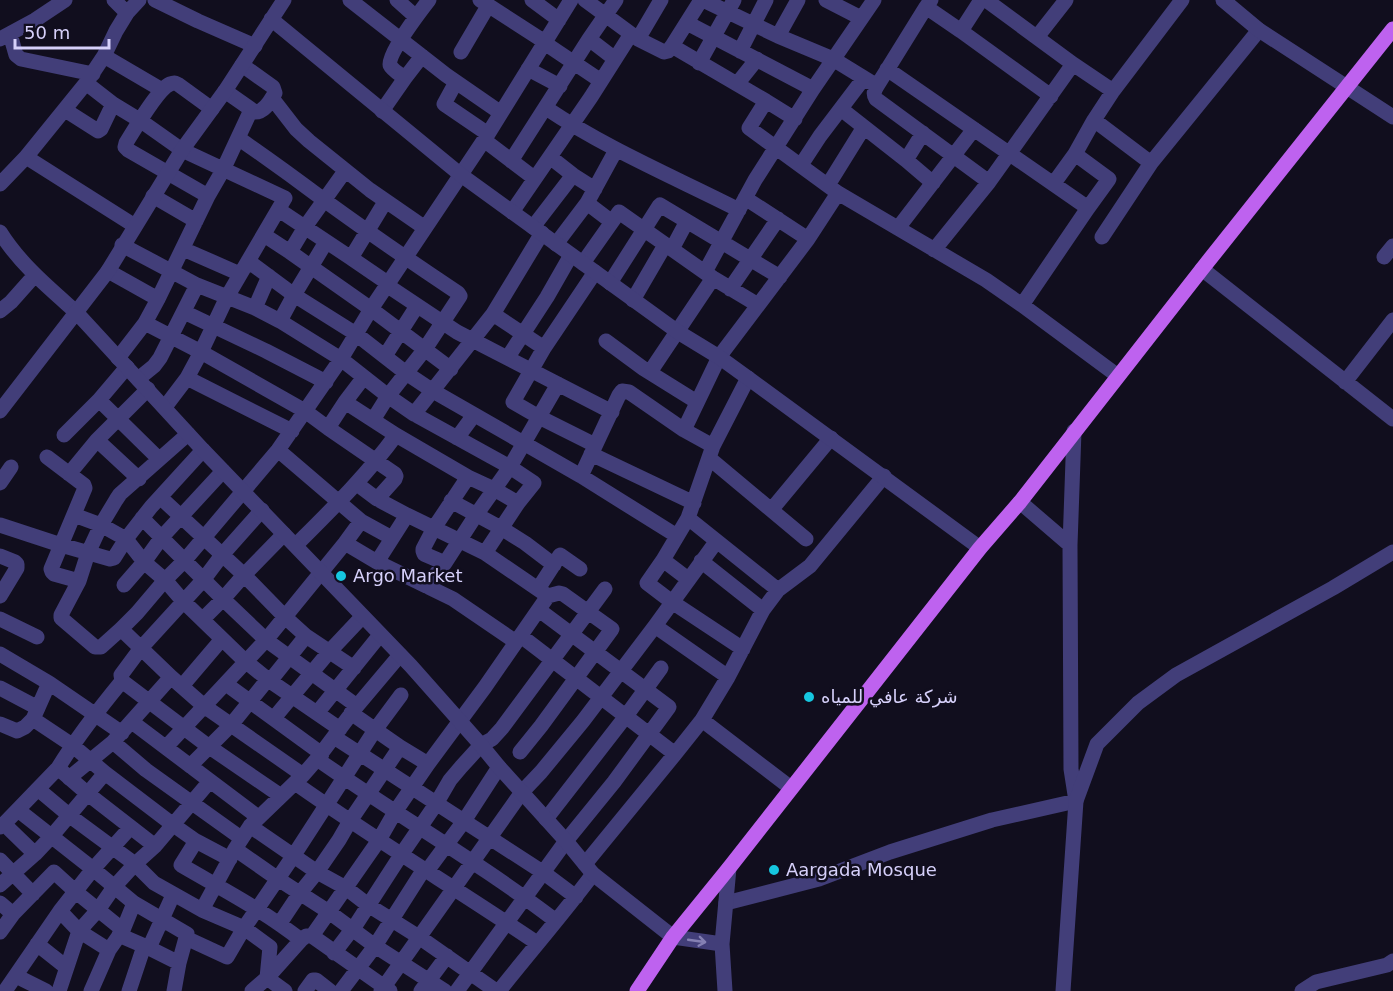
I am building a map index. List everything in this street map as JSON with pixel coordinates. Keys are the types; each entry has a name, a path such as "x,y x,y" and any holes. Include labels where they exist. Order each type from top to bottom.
{"main road":[{"path":"637,991 673,938 1393,29"}],"street":[{"path":"65,0 5,37 16,55 21,59 89,78 113,104 182,150 285,198 226,297 187,378 165,407"},
{"path":"114,0 127,13"},
{"path":"0,184 65,110 104,56 127,13 139,0"},
{"path":"155,0 255,46"},
{"path":"0,411 108,271 182,150 225,91 283,0"},
{"path":"350,0 456,82 501,113"},
{"path":"397,0 416,17"},
{"path":"405,78 389,63 401,40 429,0"},
{"path":"532,0 559,20"},
{"path":"188,434 120,494 101,525 88,553 79,581 61,615 63,621 95,647 98,648 121,629 185,560 278,450 326,382 371,309 486,137 571,0"},
{"path":"585,0 634,36 664,52 672,46 702,0 730,6 753,24 833,59 870,82 876,99 988,182"},
{"path":"511,160 616,0"},
{"path":"512,212 615,59 661,0"},
{"path":"740,51 766,0"},
{"path":"778,36 798,0"},
{"path":"826,0 861,18"},
{"path":"629,392 678,332 709,275 722,241 742,204 813,89 874,0"},
{"path":"961,31 981,0"},
{"path":"986,0 1113,91"},
{"path":"1037,38 1065,0"},
{"path":"1053,183 1075,154 1113,91 1182,0"},
{"path":"1223,0 1259,30 1393,117"},
{"path":"461,52 484,3 601,81"},
{"path":"801,165 841,109 887,69 929,4 961,31 1051,96"},
{"path":"699,63 730,6"},
{"path":"271,19 461,175 678,332 719,357 980,548"},
{"path":"687,23 813,89"},
{"path":"1102,237 1151,163 1259,30"},
{"path":"589,39 615,59"},
{"path":"672,46 795,119"},
{"path":"104,56 162,90"},
{"path":"382,111 422,56"},
{"path":"737,84 756,59"},
{"path":"934,250 1009,154 1073,64"},
{"path":"225,91 251,110 259,112 272,98 275,93 273,87 242,65"},
{"path":"528,69 560,86"},
{"path":"887,69 1088,208"},
{"path":"456,82 444,104 534,178"},
{"path":"208,196 125,147 162,90 171,83 175,83 212,109"},
{"path":"272,98 296,129 345,171 425,228"},
{"path":"766,101 749,128 833,189 1022,304 1118,376"},
{"path":"65,110 98,131 113,104"},
{"path":"546,108 616,150 778,219 808,239"},
{"path":"841,109 933,183"},
{"path":"64,435 99,400 145,323 251,110"},
{"path":"1094,120 1151,163"},
{"path":"684,430 719,357 808,239 864,127"},
{"path":"898,228 975,129"},
{"path":"906,160 923,133"},
{"path":"238,138 460,296 373,420"},
{"path":"556,244 584,207 616,150"},
{"path":"1075,154 1128,195"},
{"path":"26,157 135,226"},
{"path":"550,157 595,189"},
{"path":"290,252 305,226 345,171"},
{"path":"414,414 493,314 537,230 573,175"},
{"path":"1022,304 1109,180"},
{"path":"560,193 612,222"},
{"path":"153,196 196,221"},
{"path":"351,258 386,202"},
{"path":"610,283 660,205 780,277"},
{"path":"279,210 443,323 612,412"},
{"path":"694,503 593,449 513,402 544,348 583,263 619,212 709,275 758,305"},
{"path":"730,289 778,219"},
{"path":"633,300 687,221"},
{"path":"0,232 35,275 76,312 222,471 400,655 589,869 673,938 722,944"},
{"path":"264,235 371,309 451,369"},
{"path":"280,321 326,242"},
{"path":"122,245 197,285 255,308 280,321 341,359 414,414 510,467 534,483 485,553"},
{"path":"183,249 240,274"},
{"path":"248,261 294,295 356,334 433,391 581,476 677,536"},
{"path":"508,357 547,297 583,263"},
{"path":"1202,269 1393,420"},
{"path":"108,271 158,298"},
{"path":"0,312 12,302 35,275"},
{"path":"255,308 269,276"},
{"path":"69,474 118,419 143,384 160,358 197,285"},
{"path":"385,356 417,306"},
{"path":"184,312 326,382"},
{"path":"493,314 544,348"},
{"path":"1345,382 1393,320"},
{"path":"145,323 306,411 394,474 396,476 377,499"},
{"path":"606,342 697,402"},
{"path":"328,428 364,377"},
{"path":"187,378 291,431"},
{"path":"743,649 647,583 688,518 711,452 748,378"},
{"path":"426,586 445,563 476,514 510,467 558,384"},
{"path":"581,476 622,391 629,392 684,430 711,452 806,539"},
{"path":"99,400 159,459"},
{"path":"345,402 396,435 518,503"},
{"path":"457,438 474,415"},
{"path":"1063,991 1076,801 1071,769 1070,545 1074,431"},
{"path":"296,545 377,462 396,435"},
{"path":"772,509 831,438"},
{"path":"97,440 139,479"},
{"path":"0,525 88,553 114,558 142,518 203,450"},
{"path":"278,450 361,521 392,538"},
{"path":"47,457 85,488 51,569 54,574 79,581"},
{"path":"0,483 11,467"},
{"path":"124,585 162,537 222,471"},
{"path":"122,732 146,770 192,803 243,838 294,855 498,991 576,897 589,869 702,720 728,677 763,610 778,590 810,566 884,476"},
{"path":"445,563 424,554 423,551 434,528 468,477"},
{"path":"357,484 377,499 485,553 543,593 563,594 612,629 520,752"},
{"path":"160,497 306,636 354,668"},
{"path":"451,501 501,528 555,565"},
{"path":"1020,502 1070,545"},
{"path":"262,510 204,579 141,648 121,675 122,681 149,702 281,796"},
{"path":"224,513 242,532"},
{"path":"74,515 101,525 126,539 144,562 165,580 183,601 245,661 317,713 360,754 489,837 576,897"},
{"path":"377,562 407,515"},
{"path":"142,518 266,640 335,690 375,730 428,764"},
{"path":"688,518 778,590"},
{"path":"166,747 266,640 361,521"},
{"path":"203,619 284,534"},
{"path":"196,841 181,865 334,953 385,990 419,937 522,792 542,772 601,697 716,542"},
{"path":"345,543 377,562 453,599 552,660 675,754"},
{"path":"1076,801 1097,744 1138,703 1176,675 1393,552"},
{"path":"252,991 307,938 346,888 412,787 539,610 543,593 560,555 580,569"},
{"path":"0,556 17,564 17,568 1,592"},
{"path":"663,560 688,579"},
{"path":"701,561 763,610"},
{"path":"334,953 353,929 450,780 481,745 492,739 502,728 605,589"},
{"path":"457,991 566,841 614,782 669,707 539,610"},
{"path":"274,718 329,652 362,617"},
{"path":"0,619 37,638"},
{"path":"655,626 728,677"},
{"path":"121,629 204,706 299,779 326,806 537,943"},
{"path":"317,713 380,635"},
{"path":"190,766 231,725 306,636"},
{"path":"35,854 2,826 39,790 63,773 89,761 122,732 149,702 222,639"},
{"path":"0,654 49,682 122,732 166,747 210,781 243,838 278,879 402,963 425,986 445,991"},
{"path":"202,910 243,838 319,757 354,709 400,655"},
{"path":"546,819 661,668"},
{"path":"63,773 72,745 122,681"},
{"path":"0,724 17,731 25,727 36,713 49,682"},
{"path":"226,684 274,718 344,778 525,897 556,921"},
{"path":"0,688 36,713 89,761 196,841 243,838"},
{"path":"186,938 227,957 375,730 401,695"},
{"path":"702,720 791,788"},
{"path":"280,923 339,840 400,747"},
{"path":"341,991 375,946 426,870 464,821 499,767"},
{"path":"63,773 155,846"},
{"path":"0,885 51,837 105,773"},
{"path":"59,991 79,931 114,887 155,846 210,781"},
{"path":"39,790 135,864 154,883 172,895 244,928 270,947 267,978"},
{"path":"726,903 819,879 890,852 992,820 1076,801"},
{"path":"18,810 134,903 187,934 174,991"},
{"path":"5,991 60,911 93,869 130,828"},
{"path":"0,860 33,894"},
{"path":"725,991 722,944 729,868"},
{"path":"0,932 13,914 54,872 121,933 179,963"},
{"path":"129,991 172,895"},
{"path":"0,903 13,914"},
{"path":"91,991 109,950 121,933 134,903"},
{"path":"60,911 79,931 109,950"},
{"path":"37,944 66,967"},
{"path":"425,986 447,956"},
{"path":"1302,991 1316,982 1391,966"},
{"path":"16,976 38,989"},
{"path":"267,978 285,991"},
{"path":"305,991 313,980 316,980 330,991"}],"place":[{"name":"Argo Market","path":"341,576"},
{"name":"شركة عافي للمياه","path":"809,697"},
{"name":"Aargada Mosque","path":"774,870"}]}
